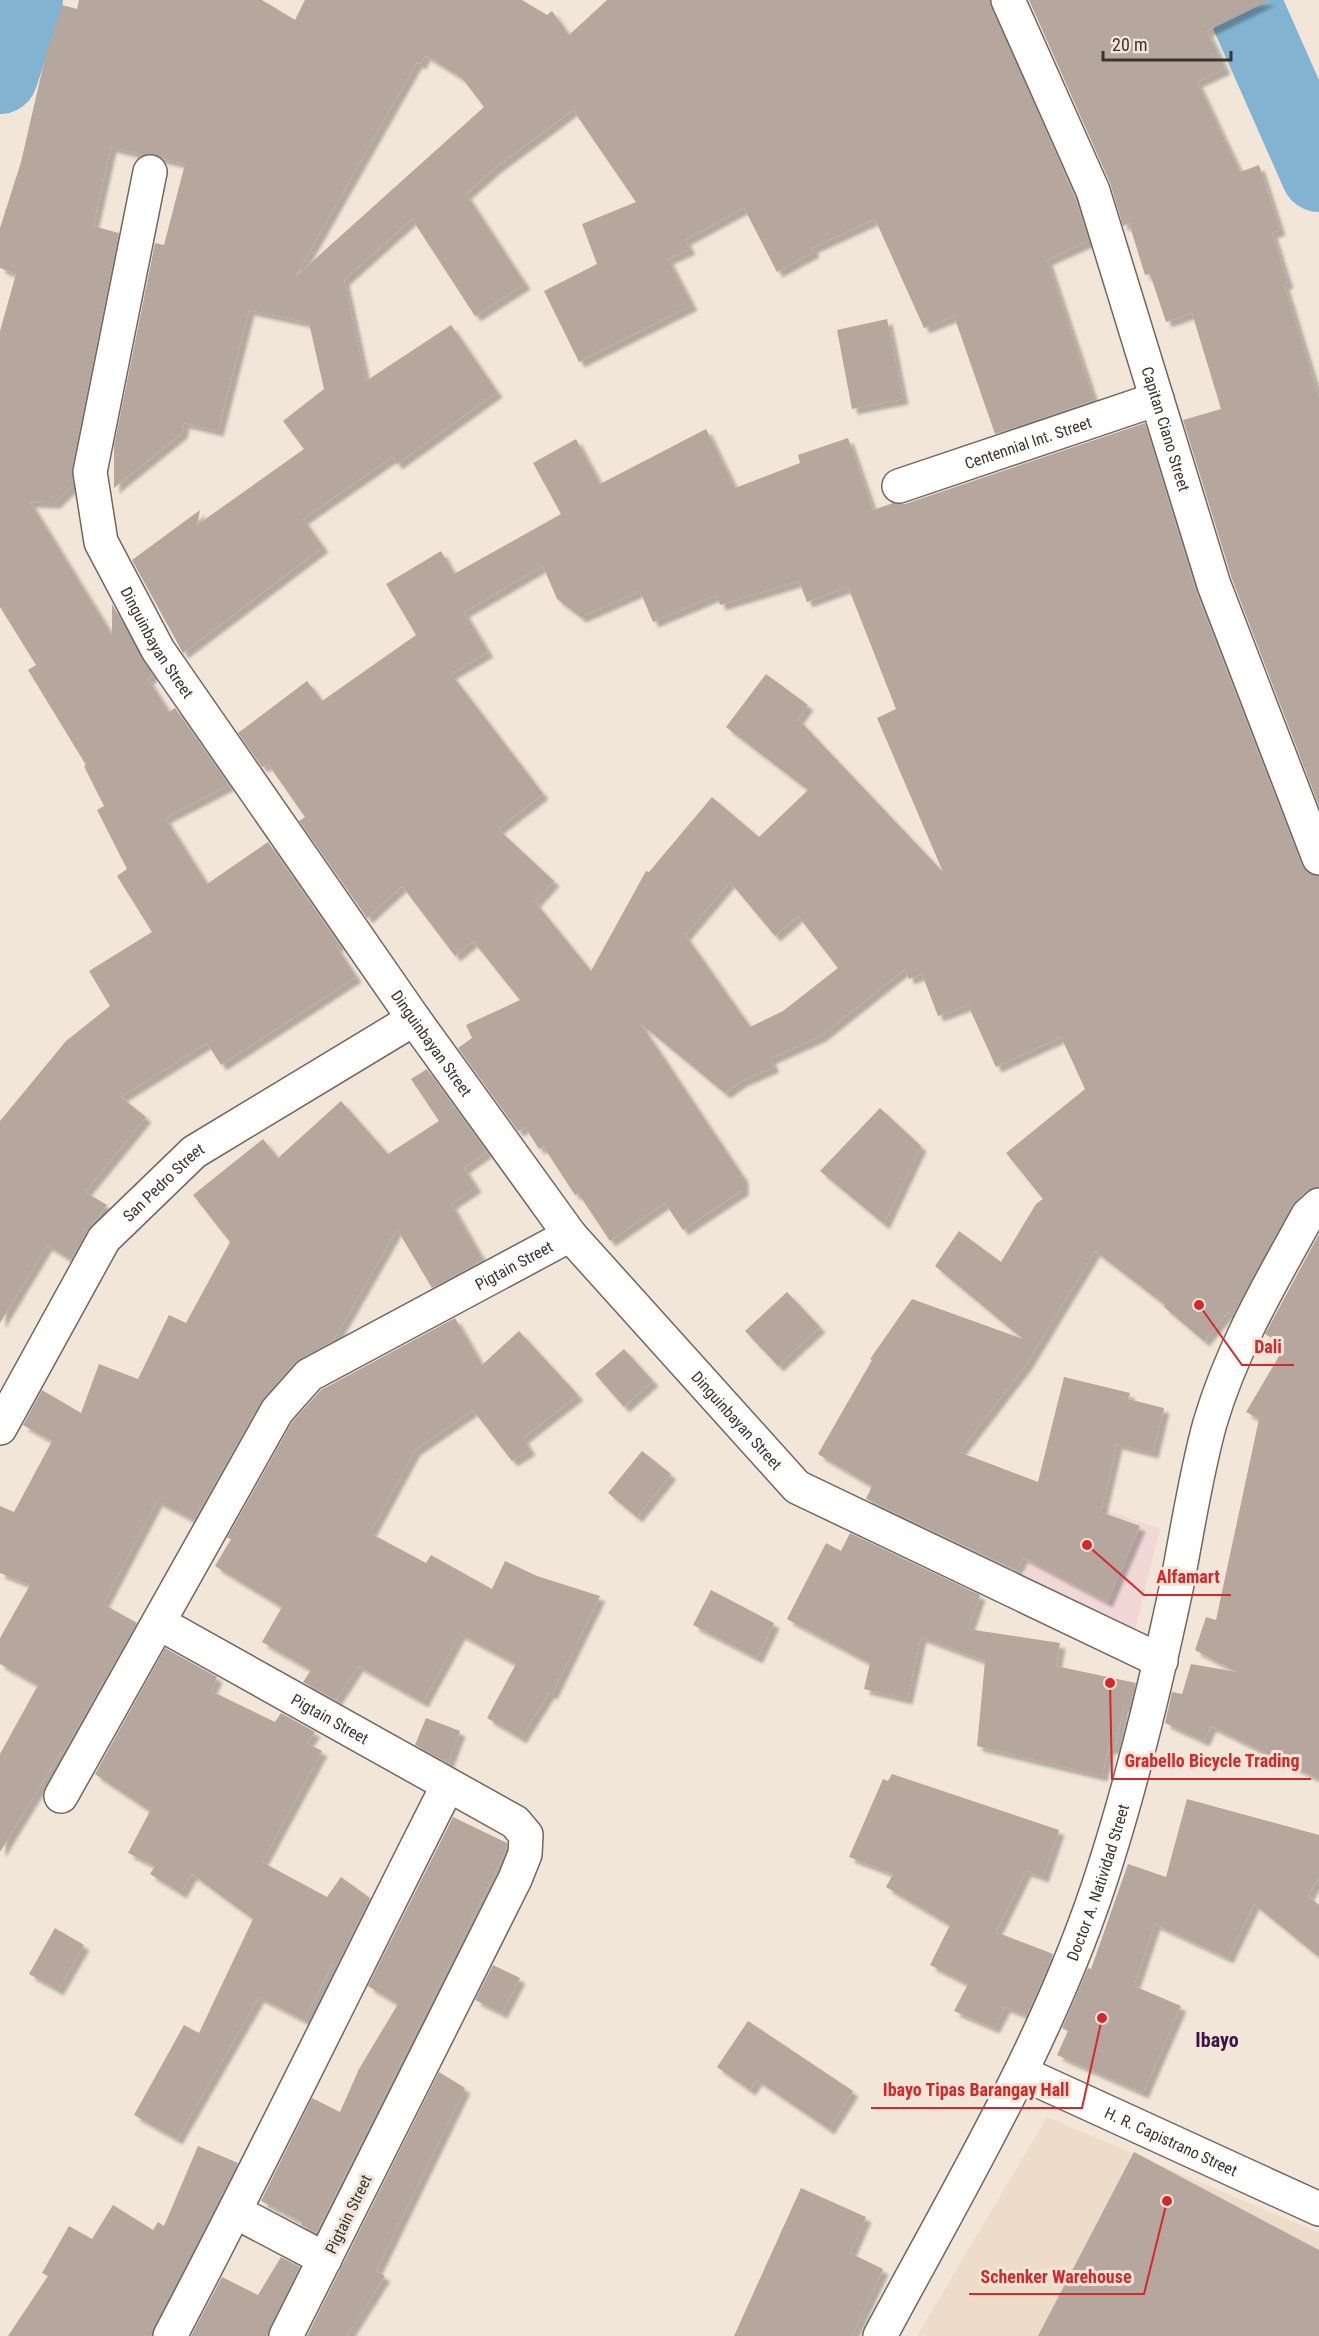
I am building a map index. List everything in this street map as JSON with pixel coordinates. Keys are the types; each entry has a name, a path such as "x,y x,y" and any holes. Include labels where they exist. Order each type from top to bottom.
{"street":[{"name":"Capitan Ciano Street","path":"1008,0 1093,191 1214,585 1319,858"},
{"name":"Dinguinbayan Street","path":"150,172 90,472 101,542 158,650 414,1019 570,1235 797,1487 1161,1661"},
{"name":"Centennial Int. Street","path":"899,486 1157,399"},
{"name":"San Pedro Street","path":"0,1428 104,1239 194,1152 414,1019"},
{"name":"Doctor A. Natividad Street","path":"880,2336 1022,2073 1079,1938 1105,1867 1161,1661 1210,1423 1249,1321 1308,1215 1319,1205"},
{"name":"Pigtain Street","path":"286,2336 525,1854 526,1835 515,1822 159,1623 277,1411 309,1375 570,1235"},
{"path":"61,1796 159,1623"},
{"path":"170,2336 236,2211 296,2084 448,1785"},
{"name":"H. R. Capistrano Street","path":"1022,2073 1319,2209"},
{"path":"236,2211 325,2259"}],"shaded area":[{"path":"1060,1494 1160,1529 1133,1639 1021,1582"},
{"path":"1047,2117 1319,2233 1319,2336 917,2336"}],"building":[{"path":"79,0 262,0 295,20 305,0 522,0 547,15 552,11 569,35 607,0 990,0 1075,198 1089,241 1047,260 1094,400 995,434 954,316 924,328 875,219 812,248 814,252 777,272 744,208 685,240 690,249 668,259 692,305 579,362 544,291 597,264 582,224 636,202 573,110 495,168 466,194 525,284 475,316 412,219 344,280 366,381 451,325 497,392 397,464 392,457 303,519 323,547 183,653 132,560 200,510 197,525 304,449 283,421 324,389 309,323 249,310 218,431 184,423 182,433 114,488 114,446 155,243 164,245 185,164 163,159 154,154 143,155 111,147 93,226 119,233 72,468 73,485 55,503 30,502 112,635 112,604 153,675 148,679 169,712 175,708 229,785 165,818 207,884 268,842 339,944 336,946 356,977 221,1065 207,1043 121,1097 146,1117 85,1192 107,1205 88,1230 71,1260 47,1245 0,1323 0,1121 66,1041 110,1006 89,971 152,932 117,876 127,869 97,810 104,806 84,766 86,765 28,670 36,665 0,607 0,331 16,274 0,268 0,228 21,162 45,58 62,5 77,9","holes":["425,55 462,78 484,107 295,277 417,62 421,64"]},
{"path":"1029,0 1270,0 1207,31 1225,69 1197,82 1240,172 1259,165 1280,230 1272,233 1288,283 1284,284 1319,398 1319,806 1232,579 1183,420 1221,409 1192,313 1166,322 1150,274 1145,275 1129,223 1123,226 1110,183"},
{"path":"887,319 903,399 852,409 837,330"},
{"path":"1145,423 1196,592 1302,865 1308,873 1319,876 1319,1187 1306,1191 1292,1206 1233,1315 1228,1312 1204,1341 1164,1307 1165,1305 1095,1251 1026,1365 959,1452 1038,1482 1064,1377 1130,1393 1128,1399 1164,1408 1153,1453 1117,1444 1101,1512 1140,1526 1107,1602 1023,1557 1016,1570 866,1499 872,1486 818,1454 872,1360 870,1359 912,1299 1023,1339 935,1266 959,1231 1001,1262 1036,1204 1043,1199 1006,1153 1085,1089 1061,1037 996,1067 968,1005 938,1016 922,974 909,979 905,969 821,1036 770,1059 774,1067 742,1081 725,1093 640,1023 743,1177 743,1190 683,1230 665,1203 610,1241 578,1193 575,1195 543,1146 539,1149 525,1127 518,1131 458,1048 472,1038 466,1025 520,1000 473,941 455,956 402,886 367,918 299,821 305,817 268,764 262,767 238,733 307,681 322,701 416,635 386,584 441,551 454,574 561,514 533,463 576,439 600,484 706,429 735,488 800,463 798,455 848,438 873,510 893,503 905,504","holes":["543,566 557,599 581,617 640,591 653,622 717,595 720,605 799,581 807,602 848,587 896,709 877,718 943,872 798,719 808,705 766,674 726,727 808,790 759,837 712,797 649,872 646,871 591,971 535,902 554,881 498,829 543,794 451,674 488,652 464,612","730,882 775,936 798,916 838,968 783,1011 750,1027 685,935"]},
{"path":"427,1069 487,1152 464,1168 476,1187 451,1204 483,1260 432,1288 397,1229 333,1341 295,1362 261,1402 194,1520 157,1501 103,1604 137,1623 63,1753 61,1752 0,1852 0,1754 38,1685 0,1664 0,1638 30,1585 0,1573 0,1506 14,1512 52,1441 23,1425 42,1390 81,1413 99,1364 138,1379 169,1315 186,1323 230,1242 193,1195 263,1139 278,1158 341,1101 388,1154 439,1121 411,1079"},
{"path":"880,1108 921,1146 884,1224 820,1171"},
{"path":"1319,1234 1319,1779 1211,1726 1204,1741 1165,1723 1172,1692 1182,1694 1191,1664 1237,1672 1195,1650 1206,1617 1216,1620 1259,1419 1246,1412 1285,1346 1265,1334"},
{"path":"787,1292 820,1327 778,1366 745,1331"},
{"path":"455,1318 482,1365 519,1331 578,1395 523,1438 530,1450 512,1461 473,1410 415,1450 370,1533 426,1563 431,1555 492,1589 505,1561 537,1576 600,1596 552,1694 549,1693 521,1738 487,1718 516,1664 460,1634 423,1702 358,1666 336,1700 303,1682 311,1670 262,1642 282,1607 215,1566 231,1539 227,1538 292,1422 321,1390"},
{"path":"624,1349 653,1381 624,1407 595,1374"},
{"path":"642,1451 671,1474 637,1517 608,1493"},
{"path":"850,1533 980,1595 968,1629 1060,1643 1056,1666 1136,1683 1130,1707 1124,1705 1115,1749 1109,1748 1102,1776 977,1746 985,1661 921,1637 907,1699 864,1689 870,1663 787,1619 826,1543 841,1551"},
{"path":"711,1590 774,1623 757,1658 693,1625"},
{"path":"165,1648 217,1677 211,1691 275,1722 281,1713 315,1732 307,1743 322,1751 262,1862 327,1897 341,1877 370,1898 336,1967 332,1965 304,2020 259,1997 177,2139 134,2115 184,2025 199,2033 253,1919 192,1874 181,1893 150,1874 155,1866 128,1853 150,1811 95,1774"},
{"path":"426,1718 460,1731 448,1763 415,1745"},
{"path":"892,1774 1059,1830 1043,1877 1026,1871 996,1932 1053,1954 1027,2015 1005,2007 994,2028 954,2011 968,1984 930,1965 950,1925 886,1887 893,1874 849,1857 883,1779 888,1781"},
{"path":"1187,1799 1319,1835 1319,1877 1308,1896 1319,1905 1319,1957 1254,1904 1228,1958 1155,1924 1134,1986 1181,2006 1143,2093 1057,2055 1068,2031 1062,2028 1088,1968 1091,1969 1128,1864 1166,1877"},
{"path":"453,1817 507,1843 506,1850 316,2233 301,2225 302,2222 261,2201 312,2098 340,2112 359,2069 398,2004 368,1986"},
{"path":"55,1928 84,1945 58,1990 29,1974"},
{"path":"493,1965 520,1978 502,2013 475,2000"},
{"path":"748,2021 853,2091 829,2129 757,2080 750,2090 717,2067"},
{"path":"439,2072 465,2088 376,2271 385,2276 347,2336 307,2336"},
{"path":"198,2146 238,2163 151,2336 8,2336 48,2276 42,2273 69,2226 92,2239 113,2205 153,2230 158,2222 164,2226"},
{"path":"1134,2152 1319,2250 1319,2336 1038,2336"},
{"path":"801,2188 866,2217 850,2253 883,2269 852,2336 734,2336"},
{"path":"281,2257 300,2267 267,2336 191,2336 222,2277 258,2295"}],"waterway":[{"path":"0,76 25,0"},
{"path":"1242,0 1319,174"}],"place":[{"name":"Dali","path":"1199,1305"},
{"name":"Alfamart","path":"1087,1545"},
{"name":"Grabello Bicycle Trading","path":"1110,1683"},
{"name":"Ibayo Tipas Barangay Hall","path":"1102,2018"},
{"name":"Schenker Warehouse","path":"1167,2201"}],"district":[{"name":"Ibayo","path":"1217,2040"}]}
